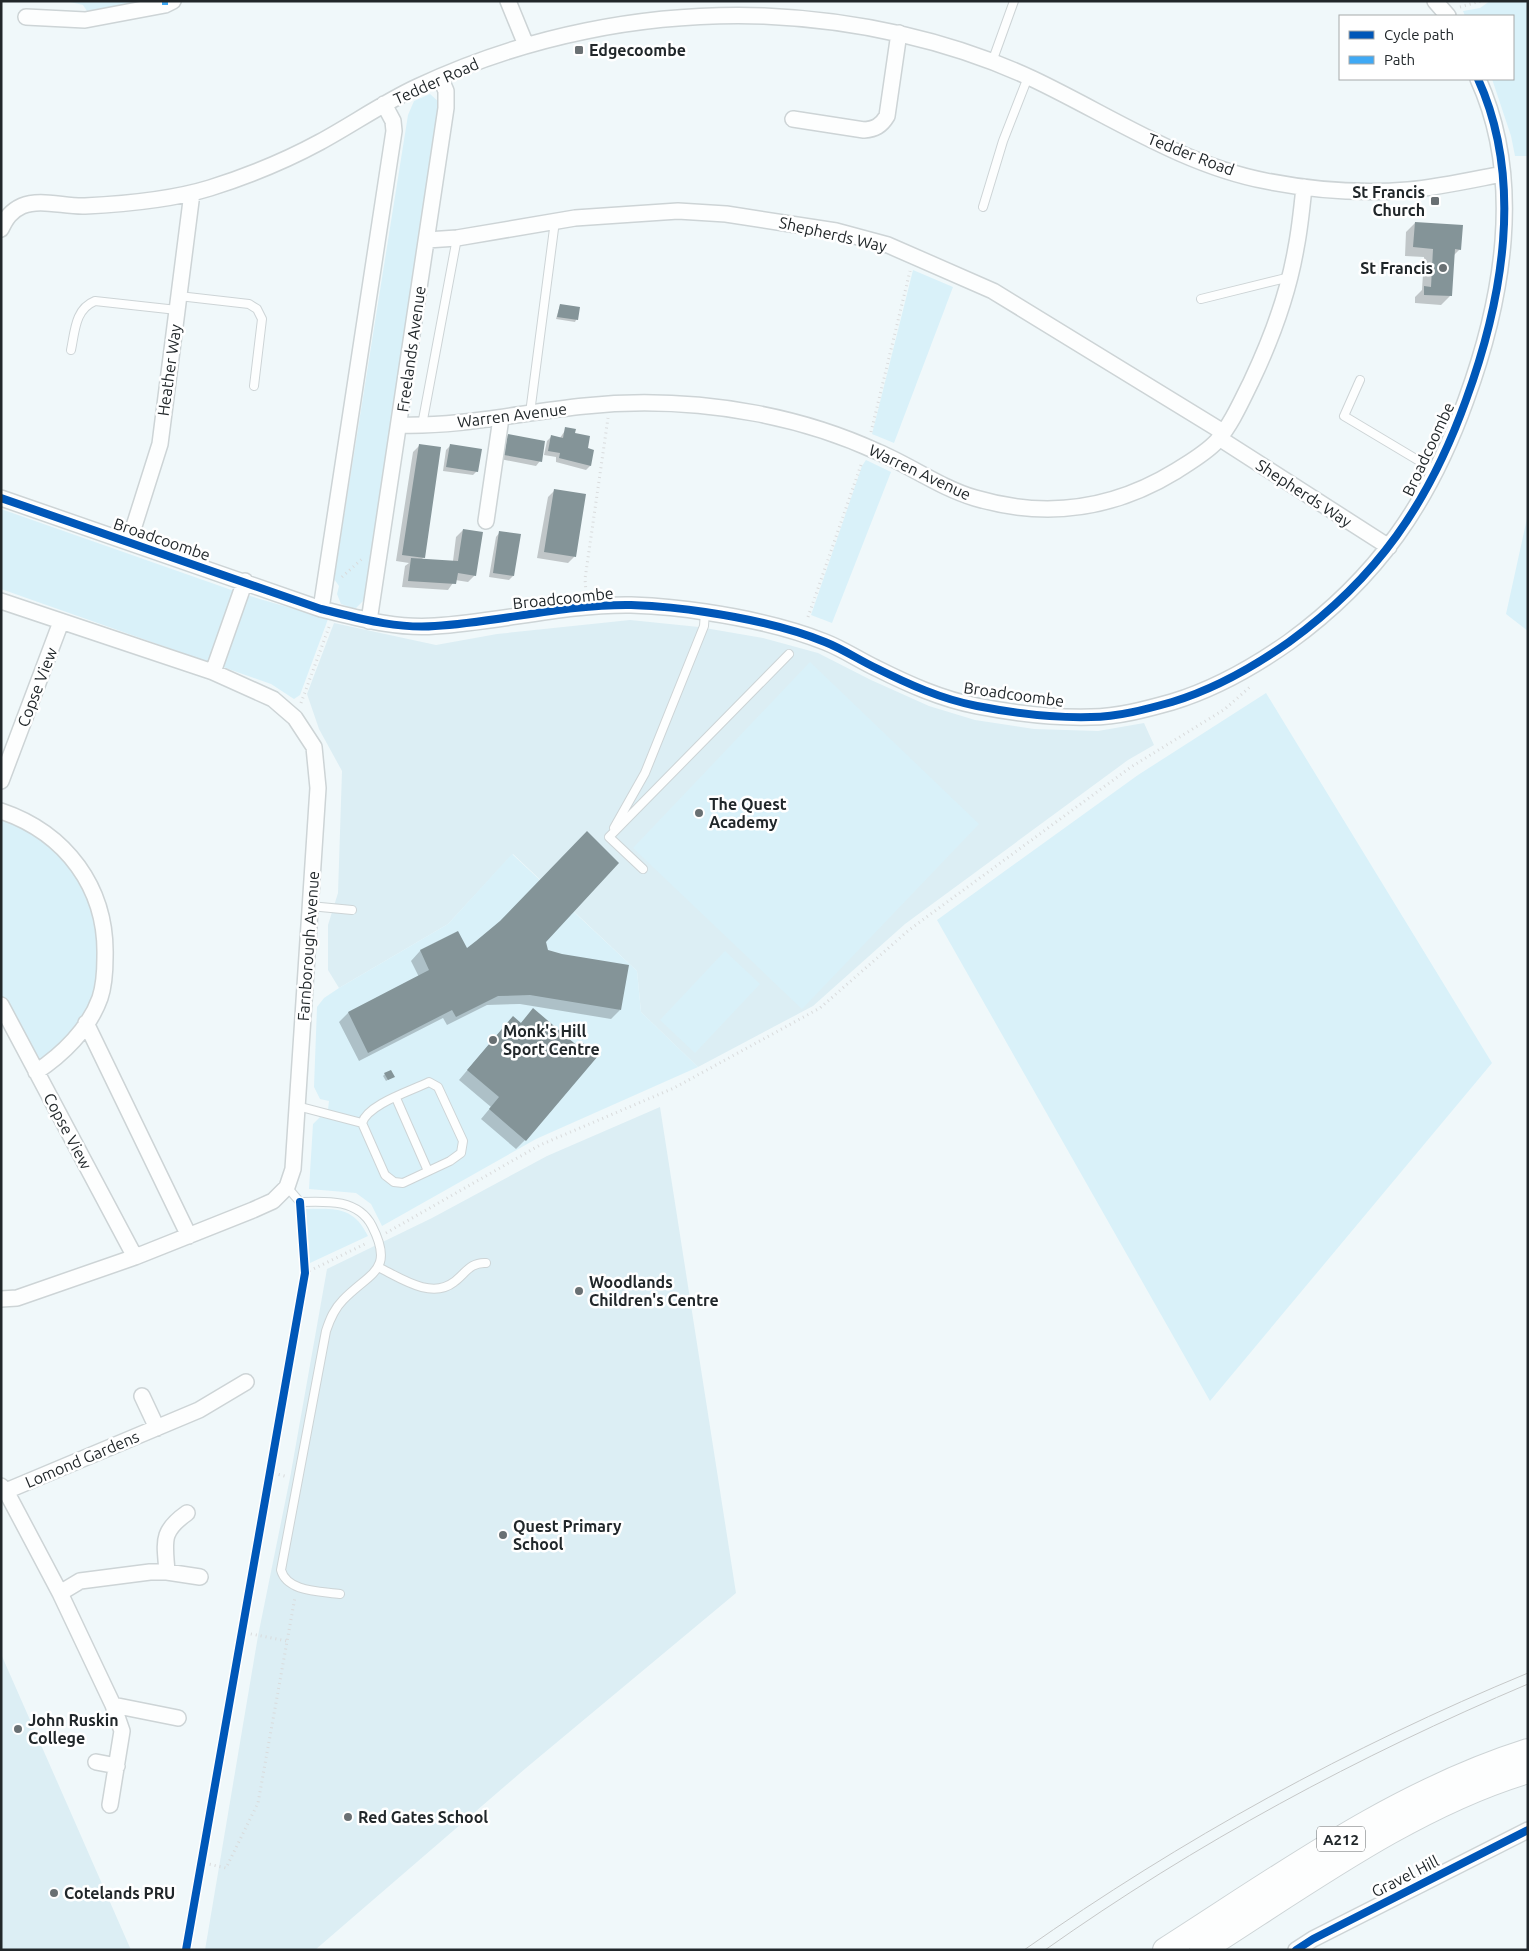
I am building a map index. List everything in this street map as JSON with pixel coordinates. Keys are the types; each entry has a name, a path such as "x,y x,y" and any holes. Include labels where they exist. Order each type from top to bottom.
{"main road":[{"name":"A212","path":"1165,1950 1377,1817 1455,1777 1528,1751"},
{"name":"A212","path":"1202,1950 1377,1839 1449,1802 1528,1771"}],"street":[{"path":"26,17 101,18 165,5 173,1"},
{"path":"508,1 526,46"},
{"name":"Tedder Road","path":"1,229 8,215 24,205 80,206 192,194 277,164 318,144 384,104 440,77 526,46 581,31 628,23 706,16 764,16 829,21 899,33 992,62 1028,77 1161,145 1211,164 1262,180 1304,186 1372,191 1408,190 1502,174"},
{"path":"793,119 864,130 874,129 882,124 887,116 899,33"},
{"name":"Freelands Avenue","path":"370,621 446,108 446,91 440,77"},
{"name":"Broadcoombe","path":"1,498 245,581 326,605 370,621 431,627 588,608 630,605 705,612 771,625 826,642 930,693 976,706 1030,713 1094,718 1147,709 1204,692 1262,661 1326,615 1359,582 1389,547 1414,512 1436,471 1473,381 1488,329 1500,275 1504,220 1502,174 1497,137 1478,80"},
{"path":"326,605 394,131 393,121 384,104"},
{"name":"Warren Avenue","path":"400,424 422,425 502,418 610,404 701,405 755,413 802,424 868,448 944,486 975,498 1046,510 1084,506 1119,499 1152,485 1207,451 1221,435 1242,402 1266,349 1290,277 1296,248 1304,186"},
{"name":"Heather Way","path":"129,542 160,444 192,194"},
{"name":"Shepherds Way","path":"427,240 457,238 555,221 622,214 678,211 726,214 836,231 888,245 961,276 1016,304 1221,435 1389,547"},
{"path":"486,522 502,418"},
{"path":"213,672 245,581"},
{"name":"Farnborough Avenue","path":"1,601 213,672 272,700 295,718 314,747 318,788 293,1169 287,1187"},
{"name":"Copse View","path":"1,781 61,622"},
{"path":"1,811 22,818 47,834 74,859 102,914 106,939 105,968 100,998 86,1023 53,1060 36,1072"},
{"name":"Copse View","path":"1,1005 134,1257"},
{"path":"86,1023 189,1236"},
{"path":"1,1299 17,1298 189,1236 273,1200 287,1187"},
{"name":"Lomond Gardens","path":"110,1805 122,1730 113,1705 60,1593 4,1488 200,1410 246,1382"},
{"name":"Lomond Gardens","path":"142,1396 157,1428"},
{"path":"167,1572 165,1540 171,1524 187,1513"},
{"path":"60,1593 80,1581 150,1572 167,1572 200,1577"},
{"path":"113,1705 178,1718"},
{"path":"96,1762 117,1766"},
{"name":"Gravel Hill","path":"1296,1950 1313,1939 1528,1830"}],"lane":[{"path":"992,62 1014,1"},
{"path":"983,207 1003,141 1028,77"},
{"path":"530,413 555,221"},
{"path":"422,425 457,238"},
{"path":"1201,299 1290,277"},
{"path":"71,350 78,316 87,304 95,301 249,304 257,308 262,319 254,386"},
{"path":"1360,380 1344,416 1436,471"},
{"path":"609,837 645,773 704,626 705,612"},
{"path":"609,837 789,654"},
{"path":"609,837 643,869"},
{"path":"310,906 352,910"},
{"path":"429,1082 438,1087 463,1141 461,1153 450,1161 404,1183 394,1182 385,1175 362,1123 365,1115 429,1082"},
{"path":"396,1098 428,1171"},
{"path":"297,1106 362,1123"},
{"path":"287,1187 300,1202 342,1203 357,1208 368,1219 378,1238 382,1253 378,1266 368,1281 343,1300 332,1314 326,1330 281,1570 288,1582 296,1586 340,1594"},
{"path":"378,1266 411,1283 434,1288 446,1287 455,1282 471,1266 486,1263"}],"path":[{"path":"1443,9 1481,1"},
{"path":"808,617 868,448 914,256"},
{"path":"588,608 585,579 610,404"},
{"path":"295,718 326,605 382,542"},
{"path":"305,1273 378,1238 540,1145 674,1088 820,1008 917,924 1132,767 1225,709 1255,682 1262,661"},
{"path":"303,1282 304,1264"},
{"path":"268,1482 271,1463"},
{"path":"269,1472 299,1479"},
{"path":"200,1862 226,1868 258,1803 296,1586"},
{"path":"240,1642 243,1622"},
{"path":"241,1632 287,1641"},
{"path":"198,1872 202,1853"}],"shaded area":[{"path":"66,1 148,1 87,11 83,5"},
{"path":"1490,1 1528,1 1528,156 1515,156 1511,136 1492,80 1514,80 1514,15 1465,15 1463,11 1480,8"},
{"path":"430,94 439,102 366,598 355,609 341,604 337,594 339,586 334,579 408,115 414,101"},
{"path":"913,270 953,287 894,443 872,434"},
{"path":"866,460 891,472 832,623 811,615 862,466"},
{"path":"1,509 240,593 328,619 300,695 294,699 271,684 1,589"},
{"path":"1528,514 1528,631 1506,614"},
{"name":"The Quest Academy","path":"630,620 699,627 763,638 818,653 871,680 929,706 975,720 1034,729 1098,731 1144,723 1154,745 1128,760 905,924 813,1006 698,1067 641,1012 637,971 513,854 448,924 339,988 328,970 328,925 338,893 342,771 319,729 307,694 334,623 436,645 497,634"},
{"path":"810,662 979,824 802,1009 633,848"},
{"path":"1266,693 1492,1063 1210,1401 937,920 1138,775"},
{"path":"1,811 22,818 91,887 105,968 86,1023 36,1072 1,1005"},
{"name":"Monk's Hill Sport Centre","path":"512,854 637,971 641,1012 698,1067 536,1139 382,1226 371,1204 356,1193 309,1189 313,1124 320,1117 327,1118 329,1101 320,1099 314,1087 317,1007 324,998 339,988 448,924"},
{"path":"725,951 760,984 695,1053 660,1020"},
{"path":"660,1107 736,1593 526,1768 315,1950 205,1950 258,1636 290,1478 327,1269 432,1218 547,1156"},
{"path":"306,1209 335,1209 350,1214 363,1226 368,1236 310,1263"},
{"name":"Cotelands PRU","path":"1,1654 67,1804 131,1950 1,1950"}],"building":[{"name":"St Francis","path":"1415,222 1463,225 1461,250 1455,249 1452,296 1424,295 1424,286 1431,287 1433,249 1413,247"},
{"path":"560,304 580,307 578,320 557,317"},
{"path":"565,427 576,429 575,433 590,436 588,448 594,450 591,466 559,458 560,453 548,451 551,435 563,438"},
{"path":"508,434 545,441 542,462 504,455"},
{"path":"419,444 441,447 425,558 402,555"},
{"path":"450,444 482,449 478,472 446,467"},
{"path":"554,489 586,494 576,557 544,552"},
{"path":"463,529 483,532 476,576 458,573 456,584 408,581 411,558 458,561"},
{"path":"499,531 521,534 514,576 493,573"},
{"path":"587,831 619,863 546,942 548,950 562,954 629,965 621,1010 530,995 498,996 456,1017 452,1010 368,1053 348,1012 429,970 420,950 458,931 467,948 500,921"},
{"path":"533,1008 580,1048 583,1043 598,1056 526,1141 489,1109 499,1097 467,1070 513,1016 521,1023"},
{"path":"391,1070 395,1077 388,1080 384,1073"}],"tram line":[{"path":"1024,1950 1144,1870 1268,1798 1396,1732 1528,1673"},
{"path":"1045,1950 1160,1873 1279,1804 1402,1741 1528,1684"}],"cycle path":[{"path":"1,498 321,609 377,622 406,626 435,626 607,605 677,608 735,617 796,632 832,645 888,674 925,690 977,706 1063,717 1101,717 1143,710 1172,702 1203,691 1261,661 1289,642 1349,592 1397,536 1435,472 1466,400 1479,361 1498,281 1503,240 1504,198 1501,158 1492,118 1478,80"},
{"path":"186,1950 305,1273 300,1202"},
{"path":"1296,1950 1313,1939 1528,1830"}],"place":[{"name":"Edgecoombe","path":"579,50"},
{"name":"St Francis Church","path":"1435,201"},
{"name":"St Francis","path":"1443,268"},
{"name":"The Quest Academy","path":"699,813"},
{"name":"Monk's Hill Sport Centre","path":"493,1040"},
{"name":"Woodlands Children's Centre","path":"579,1291"},
{"name":"Quest Primary School","path":"503,1535"},
{"name":"John Ruskin College","path":"18,1729"},
{"name":"Red Gates School","path":"348,1817"},
{"name":"Cotelands PRU","path":"54,1893"}]}
